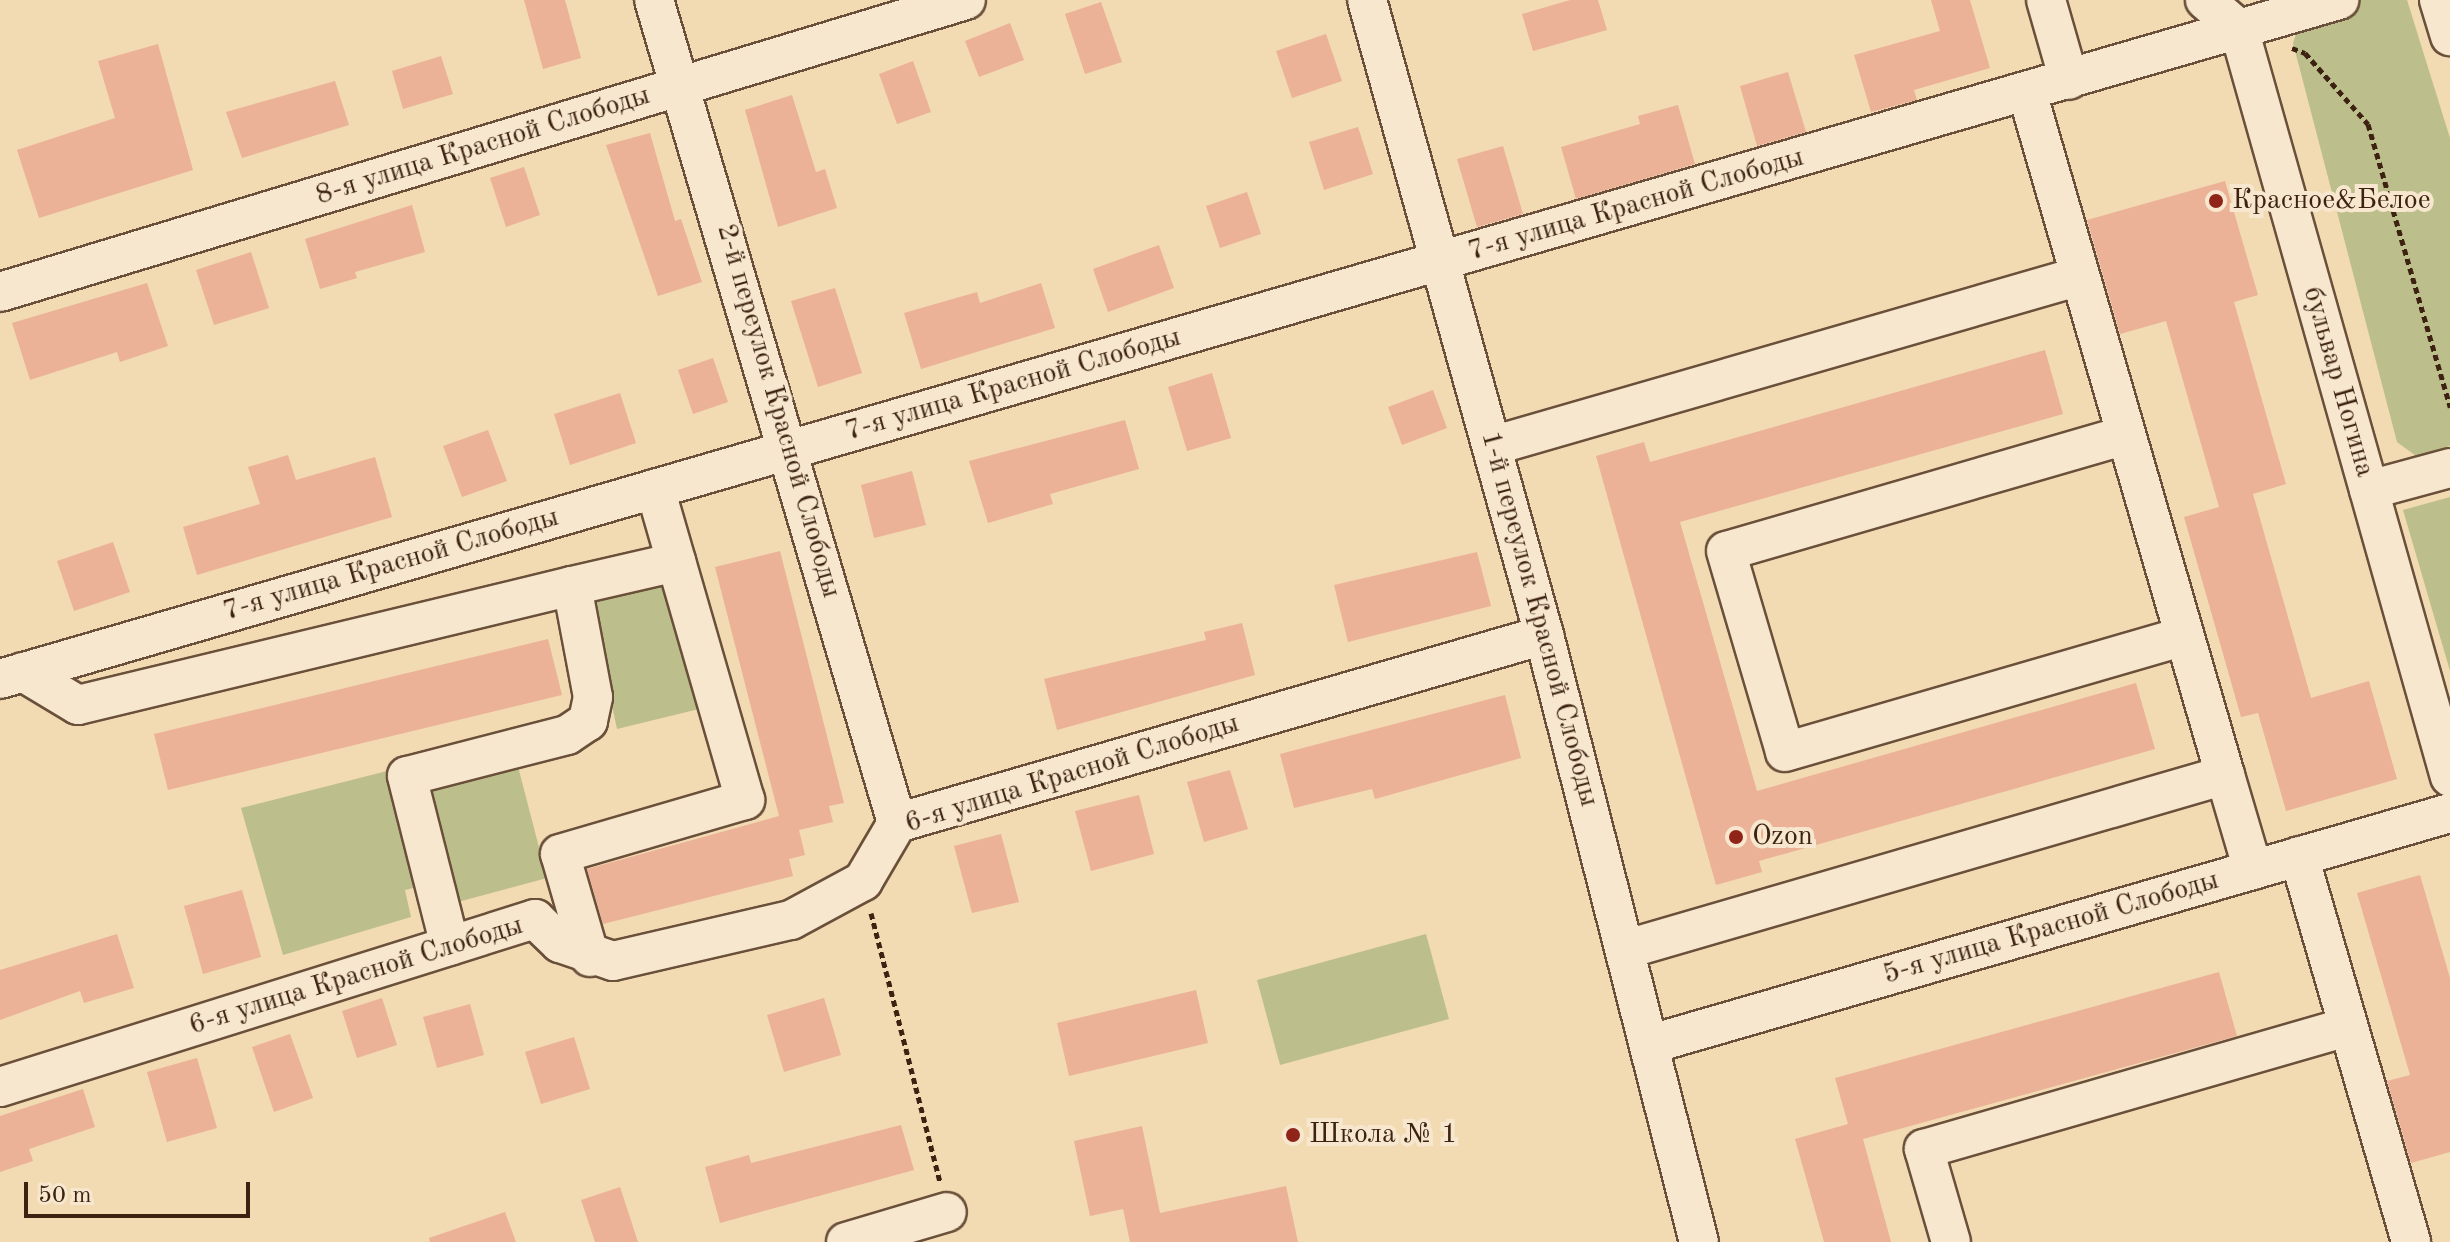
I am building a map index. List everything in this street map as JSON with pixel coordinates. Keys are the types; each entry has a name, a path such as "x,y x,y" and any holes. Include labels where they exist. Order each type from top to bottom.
{"street":[{"name":"2-й переулок Красной Слободы","path":"654,0 683,84 897,823"},
{"name":"8-я улица Красной Слободы","path":"0,292 966,0"},
{"name":"1-й переулок Красной Слободы","path":"1367,0 1544,635 1627,949 1699,1242"},
{"path":"2046,0 2069,80"},
{"path":"2205,0 2239,29"},
{"name":"7-я улица Красной Слободы","path":"12,675 2339,0"},
{"path":"2439,0 2450,36"},
{"name":"бульвар Ногина","path":"2239,29 2450,777"},
{"path":"2027,92 2253,870"},
{"path":"1492,446 2080,276"},
{"path":"2126,435 1726,551 1785,752 2185,636"},
{"path":"2369,490 2450,468"},
{"path":"590,957 560,854 745,800 655,489"},
{"path":"12,675 78,705 676,562"},
{"path":"450,946 407,776 567,735 588,721 593,697 572,586"},
{"name":"6-я улица Красной Слободы","path":"0,1087 535,919 560,943 590,957 642,957 791,920 863,881 897,823 1544,635"},
{"path":"1627,949 2225,775"},
{"name":"5-я улица Красной Слободы","path":"1651,1044 2450,813"},
{"path":"2299,856 2411,1242"},
{"path":"1951,1242 1924,1149 2348,1027"},
{"path":"846,1242 947,1212"}],"path":[{"path":"2239,29 2305,53 2368,124 2450,407"},
{"path":"863,881 947,1212"}],"green space":[{"path":"2337,0 2407,0 2450,138 2450,446 2416,456 2397,442 2293,43 2305,8"},
{"path":"2450,497 2450,671 2403,510"},
{"path":"654,582 664,587 678,619 699,709 617,729 591,607 595,597"},
{"path":"515,755 547,878 454,903 426,790"},
{"path":"391,770 421,886 405,890 411,917 283,955 241,808"},
{"path":"1426,934 1449,1019 1280,1065 1257,980"}],"building":[{"path":"524,0 565,0 581,58 543,69"},
{"path":"1570,0 1598,0 1607,30 1533,51 1522,14"},
{"path":"1931,0 1970,0 1990,68 1914,90 1917,100 1871,112 1854,55 1940,31"},
{"path":"1101,2 1122,62 1085,74 1065,14"},
{"path":"1010,23 1024,60 979,77 965,41"},
{"path":"1326,34 1342,81 1292,98 1276,51"},
{"path":"158,44 193,170 39,218 17,150 115,118 98,61"},
{"path":"441,56 453,94 403,109 392,71"},
{"path":"913,61 931,112 897,124 879,74"},
{"path":"1788,72 1806,132 1757,146 1740,86"},
{"path":"335,81 349,125 242,158 226,112"},
{"path":"792,95 816,172 825,169 837,208 778,227 745,110"},
{"path":"1678,105 1695,164 1576,199 1561,147 1640,124 1638,116"},
{"path":"1358,127 1373,174 1324,190 1309,142"},
{"path":"650,133 675,221 681,219 702,282 658,296 606,145"},
{"path":"1503,146 1523,214 1477,227 1457,159"},
{"path":"524,167 540,215 506,227 490,178"},
{"path":"2225,181 2258,295 2234,302 2286,484 2253,494 2311,698 2369,681 2397,779 2286,811 2258,713 2241,717 2184,517 2219,507 2166,321 2120,334 2087,220"},
{"path":"1247,192 1261,234 1220,248 1206,206"},
{"path":"412,205 425,252 355,272 357,278 320,289 305,239"},
{"path":"1159,245 1174,288 1108,312 1093,269"},
{"path":"251,252 269,308 214,325 196,270"},
{"path":"147,283 168,346 120,362 117,352 30,380 12,323"},
{"path":"1041,283 1055,328 921,369 904,313 977,292 980,303"},
{"path":"835,288 862,373 818,387 791,301"},
{"path":"2045,350 2063,414 1680,522 1757,791 2136,683 2155,749 1759,861 1762,872 1716,885 1596,456 1644,442 1650,462"},
{"path":"713,358 728,402 693,414 678,370"},
{"path":"1212,373 1231,438 1187,451 1168,387"},
{"path":"1433,390 1447,428 1402,445 1388,407"},
{"path":"620,393 636,443 570,465 554,414"},
{"path":"1125,420 1139,469 1050,494 1053,504 988,523 969,461"},
{"path":"488,430 507,481 462,497 443,446"},
{"path":"288,455 296,480 375,457 392,517 197,575 183,527 260,504 248,467"},
{"path":"912,471 926,525 874,538 861,485"},
{"path":"113,542 130,592 74,611 57,561"},
{"path":"780,551 844,803 829,806 833,822 799,830 805,855 789,859 793,876 603,924 587,869 779,816 715,567"},
{"path":"1477,552 1491,606 1348,642 1334,585"},
{"path":"1242,623 1255,675 1057,730 1044,679 1206,640 1204,632"},
{"path":"548,639 562,695 168,790 154,734"},
{"path":"1505,695 1521,758 1375,799 1372,789 1294,808 1280,754"},
{"path":"1230,770 1248,829 1204,842 1187,782"},
{"path":"1139,795 1154,854 1091,871 1075,811"},
{"path":"1001,834 1019,902 972,913 954,846"},
{"path":"2420,875 2450,978 2450,1152 2411,1163 2387,1081 2410,1075 2357,893"},
{"path":"242,890 261,957 203,974 184,906"},
{"path":"117,934 134,988 84,1003 80,991 0,1020 0,970"},
{"path":"2219,972 2237,1036 1863,1139 1891,1242 1824,1242 1795,1139 1848,1124 1835,1078"},
{"path":"1196,990 1208,1043 1069,1076 1057,1023"},
{"path":"382,998 397,1045 357,1058 342,1011"},
{"path":"824,998 841,1055 784,1072 767,1015"},
{"path":"470,1004 484,1055 437,1068 423,1017"},
{"path":"290,1034 313,1098 274,1112 252,1047"},
{"path":"574,1037 590,1089 541,1104 525,1052"},
{"path":"197,1058 217,1128 167,1142 147,1072"},
{"path":"83,1089 95,1127 29,1149 33,1161 0,1172 0,1116"},
{"path":"901,1125 914,1170 720,1223 705,1167 749,1155 751,1163"},
{"path":"1142,1126 1160,1213 1286,1186 1298,1242 1130,1242 1123,1209 1090,1216 1074,1141"},
{"path":"620,1187 638,1242 595,1242 581,1200"},
{"path":"505,1212 516,1242 430,1242 429,1238"}],"place":[{"name":"Красное&Белое","path":"2216,201"},
{"name":"Ozon","path":"1736,837"},
{"name":"Школа № 1","path":"1293,1135"}]}
